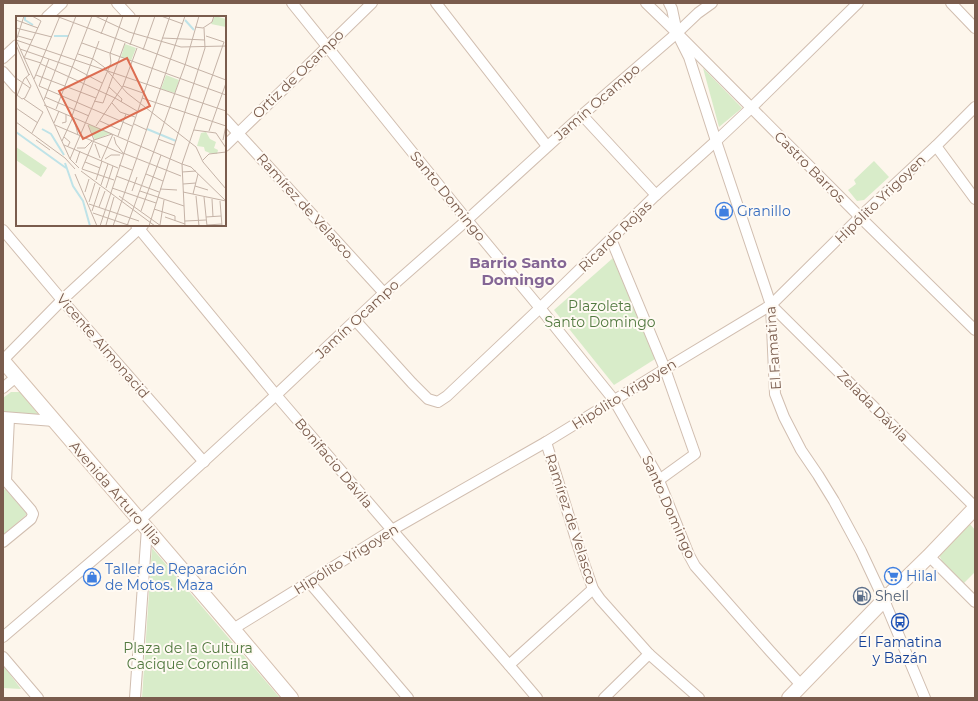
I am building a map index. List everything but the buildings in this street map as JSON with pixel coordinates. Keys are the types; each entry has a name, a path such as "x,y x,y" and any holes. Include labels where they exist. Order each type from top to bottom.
{"main road":[{"name":"Avenida Arturo Illia","path":"3,361 291,698"},
{"path":"789,698 975,508"}],"street":[{"path":"48,16 62,3"},
{"path":"117,3 129,16"},
{"name":"Santo Domingo","path":"292,3 614,400 656,473 689,555 695,566 802,685"},
{"name":"Ortiz de Ocampo","path":"226,145 372,3"},
{"path":"436,3 547,146"},
{"name":"Castro Barros","path":"646,3 975,330"},
{"name":"El Famatina","path":"669,3 672,9 677,33 690,57 716,141 771,305 775,394 784,417 801,450 830,494 861,551 884,600 925,698"},
{"name":"Jamín Ocampo","path":"3,637 143,524 204,462 384,293 467,220 582,115 698,13 712,3"},
{"name":"Ricardo Rojas","path":"355,320 428,399 438,402 447,396 656,195 751,108 858,3"},
{"path":"951,3 975,28"},
{"path":"3,58 16,46"},
{"path":"3,72 16,87"},
{"name":"Hipólito Yrigoyen","path":"233,629 392,530 546,442 665,368 771,305 975,107"},
{"path":"582,115 656,195"},
{"name":"Ramírez de Velasco","path":"226,120 384,293"},
{"path":"936,146 975,198"},
{"path":"3,361 62,300 139,226"},
{"name":"Bonifacio Dávila","path":"139,226 276,395 537,698"},
{"name":"Vicente Almonacid","path":"3,230 62,300 204,462"},
{"path":"611,239 665,368 695,454 659,480"},
{"name":"Zelada Dávila","path":"771,305 975,508"},
{"path":"3,388 16,377"},
{"path":"3,542 31,519 33,514 5,482 6,418 54,421"},
{"name":"Ramírez de Velasco","path":"546,442 593,589 600,599 649,654 699,698"},
{"path":"135,698 143,524"},
{"path":"929,556 975,602"},
{"path":"309,582 408,698"},
{"path":"509,665 593,589"},
{"path":"604,698 649,654"},
{"path":"3,657 38,698"}],"green space":[{"path":"703,68 742,108 719,127"},
{"path":"874,161 889,177 864,200 857,201 848,190 856,184 854,180"},
{"name":"Plazoleta Santo Domingo","path":"613,258 655,359 614,385 554,310"},
{"path":"11,392 20,392 39,415 3,413 3,398"},
{"path":"5,489 27,514 3,535 3,491"},
{"path":"969,523 975,530 975,572 964,583 942,561 939,555"},
{"name":"Plaza de la Cultura Cacique Coronilla","path":"152,548 280,698 142,698"},
{"path":"3,665 21,689 3,688"}],"place":[{"name":"Granillo","path":"724,211"},
{"name":"Hilal","path":"893,576"},
{"name":"Taller de Reparación de Motos. Maza","path":"92,577"},
{"name":"Shell","path":"862,596"},
{"name":"El Famatina y Bazán","path":"900,622"}],"district":[{"name":"Barrio Santo Domingo","path":"518,270"}]}
